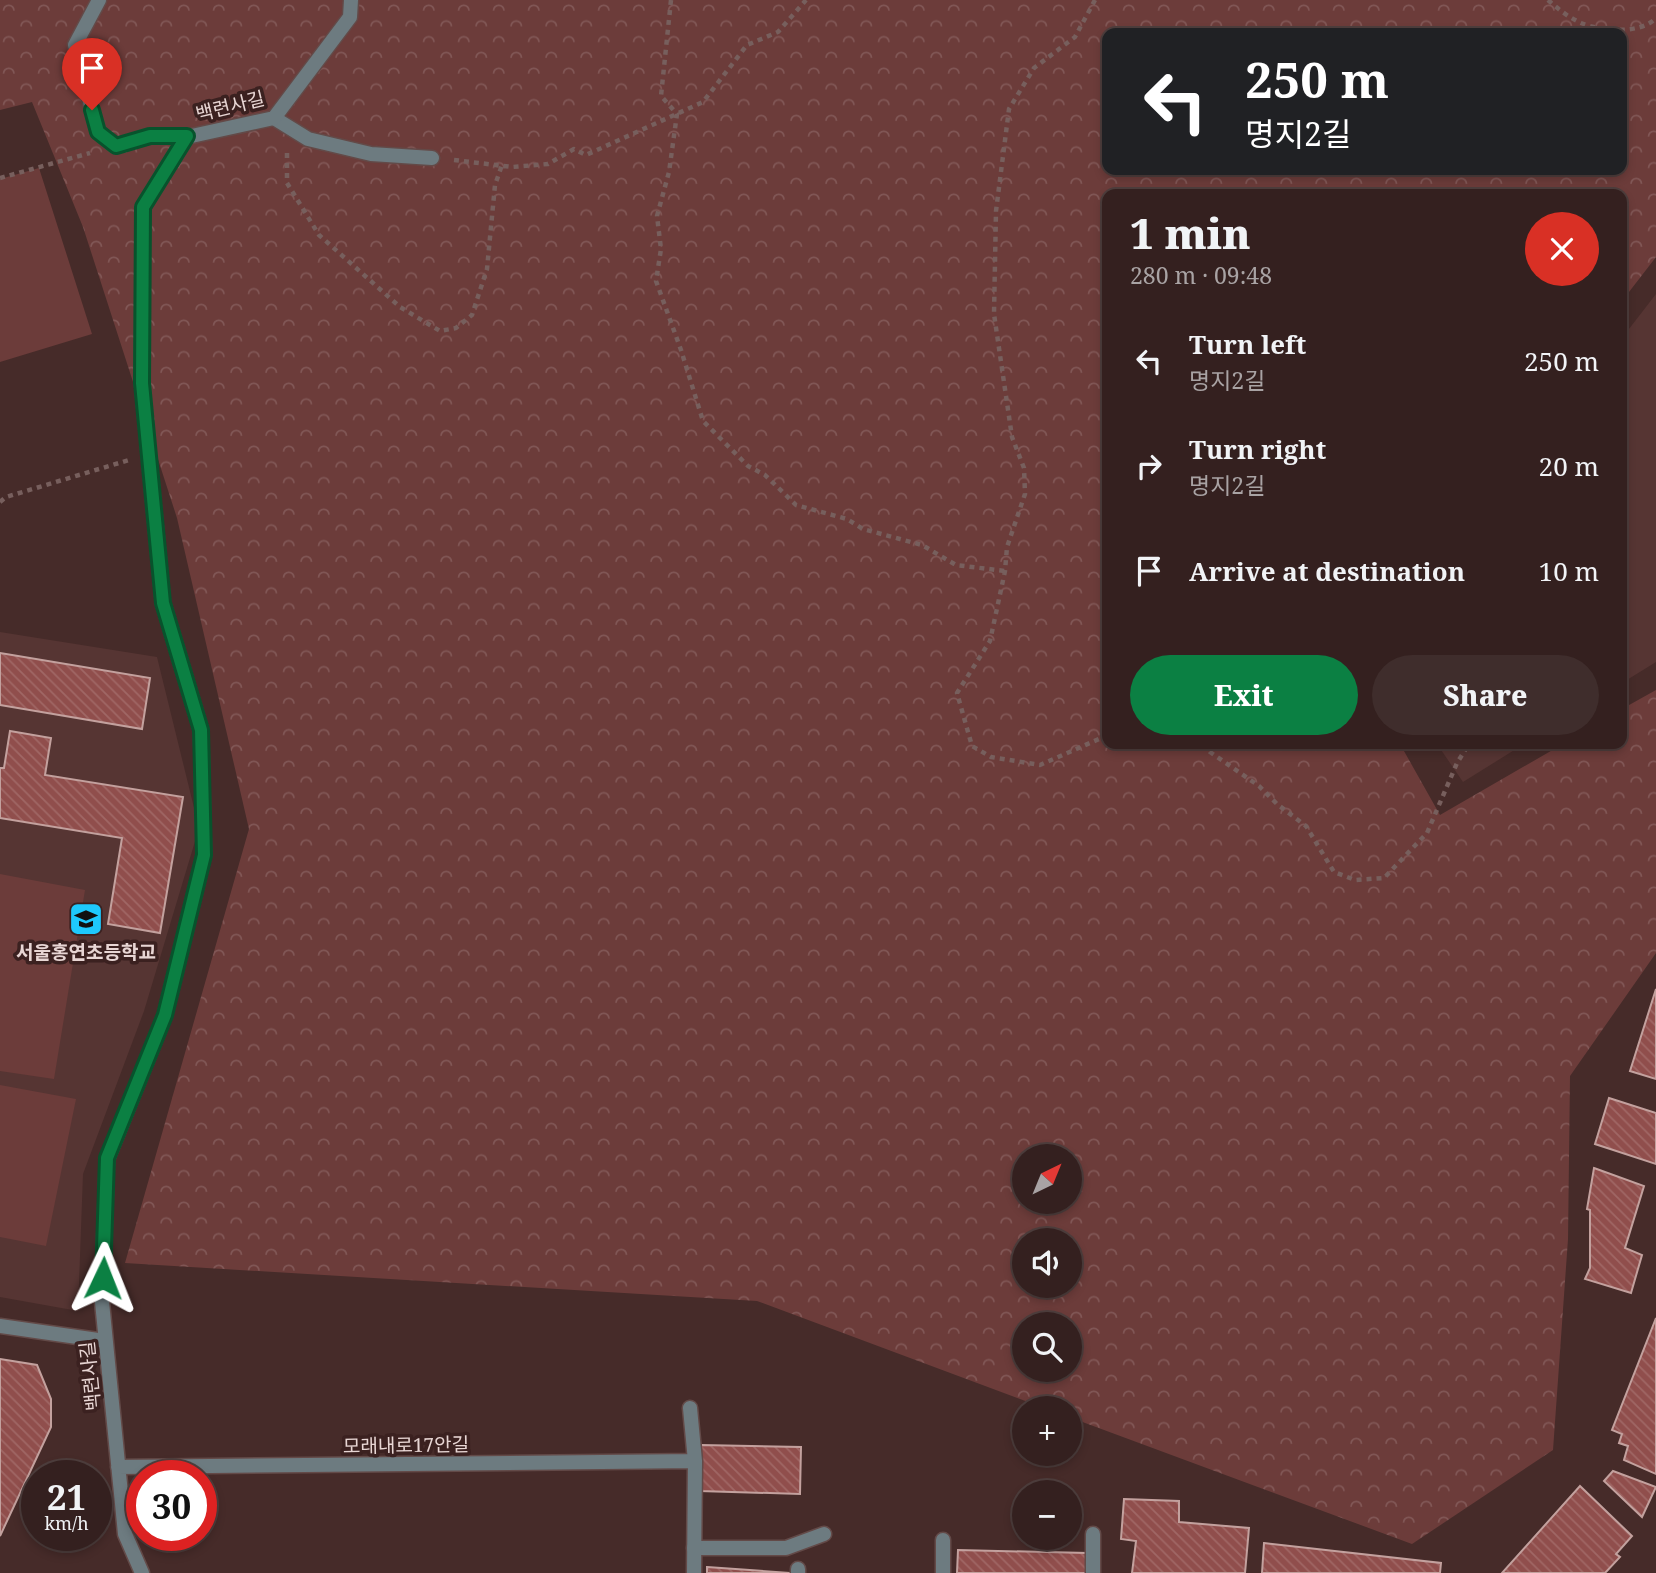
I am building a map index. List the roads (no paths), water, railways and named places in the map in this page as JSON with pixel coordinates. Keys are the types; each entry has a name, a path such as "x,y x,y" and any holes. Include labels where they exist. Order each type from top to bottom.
{"street":[{"path":"99,0 75,45 98,132 116,146 150,136 187,136"},
{"name":"백련사길","path":"142,1573 124,1534 105,1340 102,1302 107,1158 165,1015 204,855 201,730 163,603 142,383 143,207 187,136 274,118 350,17 351,0"},
{"path":"274,118 308,139 371,154 432,158"},
{"path":"0,1326 105,1340"},
{"path":"690,1408 695,1461 694,1573"},
{"name":"모래내로17안길","path":"118,1467 695,1461"},
{"path":"694,1548 786,1548 824,1534"},
{"path":"1093,1534 1093,1573"},
{"path":"943,1540 943,1573"}],"place":[{"name":"서울홍연초등학교","path":"86,919"}]}
